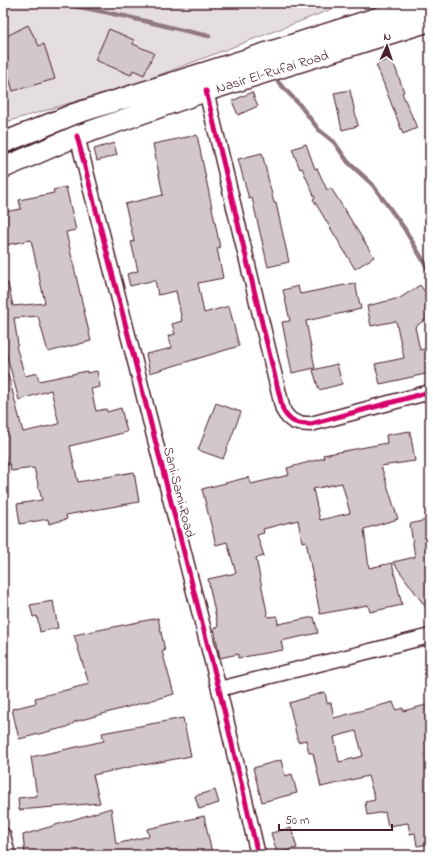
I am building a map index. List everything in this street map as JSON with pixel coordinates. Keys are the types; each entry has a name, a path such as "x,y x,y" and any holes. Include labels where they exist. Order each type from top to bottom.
{"main road":[{"name":"Nasir El-Rufai Road","path":"3,168 77,136 206,91 371,29 424,3"},
{"name":"Nasir El-Rufai Road","path":"3,143 74,114 371,29 430,21"}],"street":[{"path":"206,91 283,410 289,420 298,424 311,424 430,392"},
{"name":"Sani Sami Road","path":"77,136 219,689 258,855"},
{"path":"219,689 430,636"},
{"path":"3,835 8,855"}],"shaded area":[{"path":"3,3 348,3 141,82 3,123"}],"building":[{"path":"28,25 39,46 44,44 55,79 13,91 8,74 3,76 3,38"},
{"path":"109,29 134,40 133,44 154,53 144,75 133,70 131,75 95,60"},
{"path":"392,58 404,92 402,93 417,128 403,134 376,64"},
{"path":"350,90 358,126 342,130 334,93"},
{"path":"252,92 258,106 238,115 232,101"},
{"path":"197,135 220,248 217,248 223,278 198,283 204,313 229,306 239,346 150,373 146,354 172,348 168,336 175,334 172,324 182,321 176,291 158,295 155,280 130,286 127,274 138,271 131,242 134,241 125,204 163,195 153,144"},
{"path":"114,143 117,155 97,161 94,149"},
{"path":"306,144 315,169 317,168 327,190 331,188 374,257 355,269 313,199 315,198 302,168 300,169 292,149"},
{"path":"262,153 274,203 276,203 289,262 268,267 252,198 249,199 238,159"},
{"path":"66,187 76,230 66,232 91,341 48,352 38,316 14,318 18,345 16,346 25,376 37,373 39,381 87,371 87,373 97,371 100,387 91,389 96,411 106,409 107,412 121,408 127,432 70,446 78,482 134,472 139,502 66,515 67,519 49,524 48,519 20,524 17,504 42,500 34,468 11,471 10,464 6,465 5,453 3,453 3,374 8,374 23,432 59,424 51,390 19,400 5,349 3,337 3,284 8,283 13,306 45,303 31,240 6,245 3,232 3,212 21,209 19,200 54,193 53,190"},
{"path":"355,283 361,309 306,321 315,368 292,373 282,322 290,321 283,290 298,286 300,294"},
{"path":"420,285 430,299 430,316 415,327 420,350 430,347 430,373 380,384 375,364 404,358 396,321 371,326 367,306 400,298"},
{"path":"337,364 342,384 319,390 313,370"},
{"path":"216,403 241,412 223,459 198,450"},
{"path":"410,431 415,461 381,466 398,519 364,529 369,568 392,563 402,605 370,612 368,605 320,614 306,541 302,542 298,520 263,529 264,533 257,535 264,556 256,558 268,617 277,616 278,624 314,617 318,633 281,641 283,650 238,658 238,654 220,658 214,628 218,627 208,579 236,573 227,542 216,545 202,489 249,477 251,484 289,475 287,468 324,458 323,455 387,443 386,435","holes":["342,483 350,513 320,520 313,489"]},
{"path":"430,519 430,613 393,562 415,557 410,524"},
{"path":"53,601 58,628 40,632 37,616 33,617 30,605"},
{"path":"158,618 165,651 162,651 174,694 74,722 67,727 19,739 12,709 36,703 35,698 89,684 74,635"},
{"path":"325,692 327,703 331,703 334,718 393,702 396,710 403,708 403,711 430,704 430,844 417,846 415,833 410,834 408,823 388,826 385,812 367,815 365,802 375,800 368,776 321,787 313,753 309,753 306,740 298,742 289,703","holes":["356,731 363,756 339,762 334,737"]},
{"path":"183,718 191,756 93,775 100,803 19,810 18,798 37,796 31,757 104,741 102,733"},
{"path":"281,760 285,776 292,774 297,793 262,802 253,768"},
{"path":"215,790 219,803 199,809 195,796"},
{"path":"111,808 116,844 149,836 147,829 204,816 212,853 201,855 25,855 23,835"},
{"path":"291,828 297,848 277,853 271,833"}],"waterway":[{"path":"50,3 111,13 209,36"},
{"path":"278,82 299,104 319,130 334,142 348,162 372,184 404,228 430,272"}],"cycle path":[{"path":"206,91 283,410 288,418 302,424 311,424 430,392"},
{"path":"77,136 219,689 258,855"}]}
